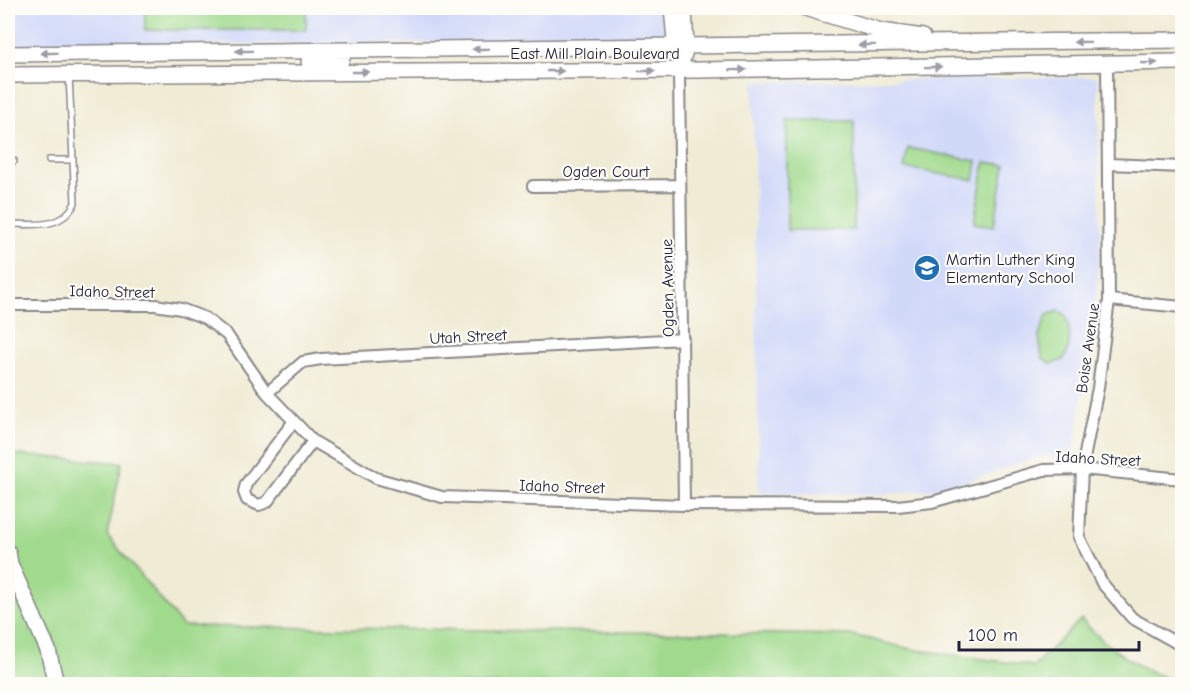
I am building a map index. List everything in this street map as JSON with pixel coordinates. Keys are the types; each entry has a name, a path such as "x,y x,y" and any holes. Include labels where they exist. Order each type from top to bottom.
{"main road":[{"path":"672,8 681,47"},
{"path":"680,71 684,8"},
{"path":"805,8 881,31 967,44"},
{"name":"East Mill Plain Boulevard","path":"8,54 1182,40"},
{"path":"239,73 264,63 341,61 345,50"},
{"path":"93,74 116,64 204,63 211,60 215,52"},
{"name":"East Mill Plain Boulevard","path":"8,75 680,71 1182,62"},
{"path":"8,552 10,564 48,650 56,684"}],"street":[{"name":"Boise Avenue","path":"1107,63 1109,300 1098,388 1082,469 1079,537 1102,583 1132,618 1182,646"},
{"name":"Ogden Avenue","path":"680,71 684,505"},
{"path":"1109,164 1182,167"},
{"name":"Ogden Court","path":"533,186 680,185"},
{"path":"1109,300 1182,307"},
{"name":"Idaho Street","path":"8,305 154,305 182,309 205,318 227,335 267,393 313,441 376,478 442,497 684,505 898,506 953,496 1044,470 1082,469 1182,479"},
{"name":"Utah Street","path":"267,393 303,362 321,359 683,339"},
{"path":"294,421 246,484 244,492 248,500 259,505 267,502 313,441"}],"lane":[{"path":"8,224 48,225 65,218 75,203 69,74"},
{"path":"48,160 73,160"}],"shaded area":[{"path":"8,8 664,8 668,29 664,38 655,41 8,46"},
{"name":"Martin Luther King Elementary School","path":"1098,77 1100,234 1096,301 1074,452 1069,456 1034,458 965,482 930,490 885,494 759,493 753,82"}],"green space":[{"path":"145,8 306,8 306,30 145,30"},
{"path":"787,121 854,121 854,230 787,230"},
{"path":"908,148 977,161 974,180 904,168"},
{"path":"985,162 1005,165 994,226 974,223"},
{"path":"1058,311 1064,313 1069,331 1069,343 1063,360 1051,364 1042,357 1039,336 1047,315"},
{"path":"8,454 122,463 107,535 183,626 853,635 910,649 1034,666 1081,619 1114,650 1126,658 1166,678 1181,683 1182,680 1182,684 8,684"}],"place":[{"name":"Martin Luther King Elementary School","path":"927,268"}]}
